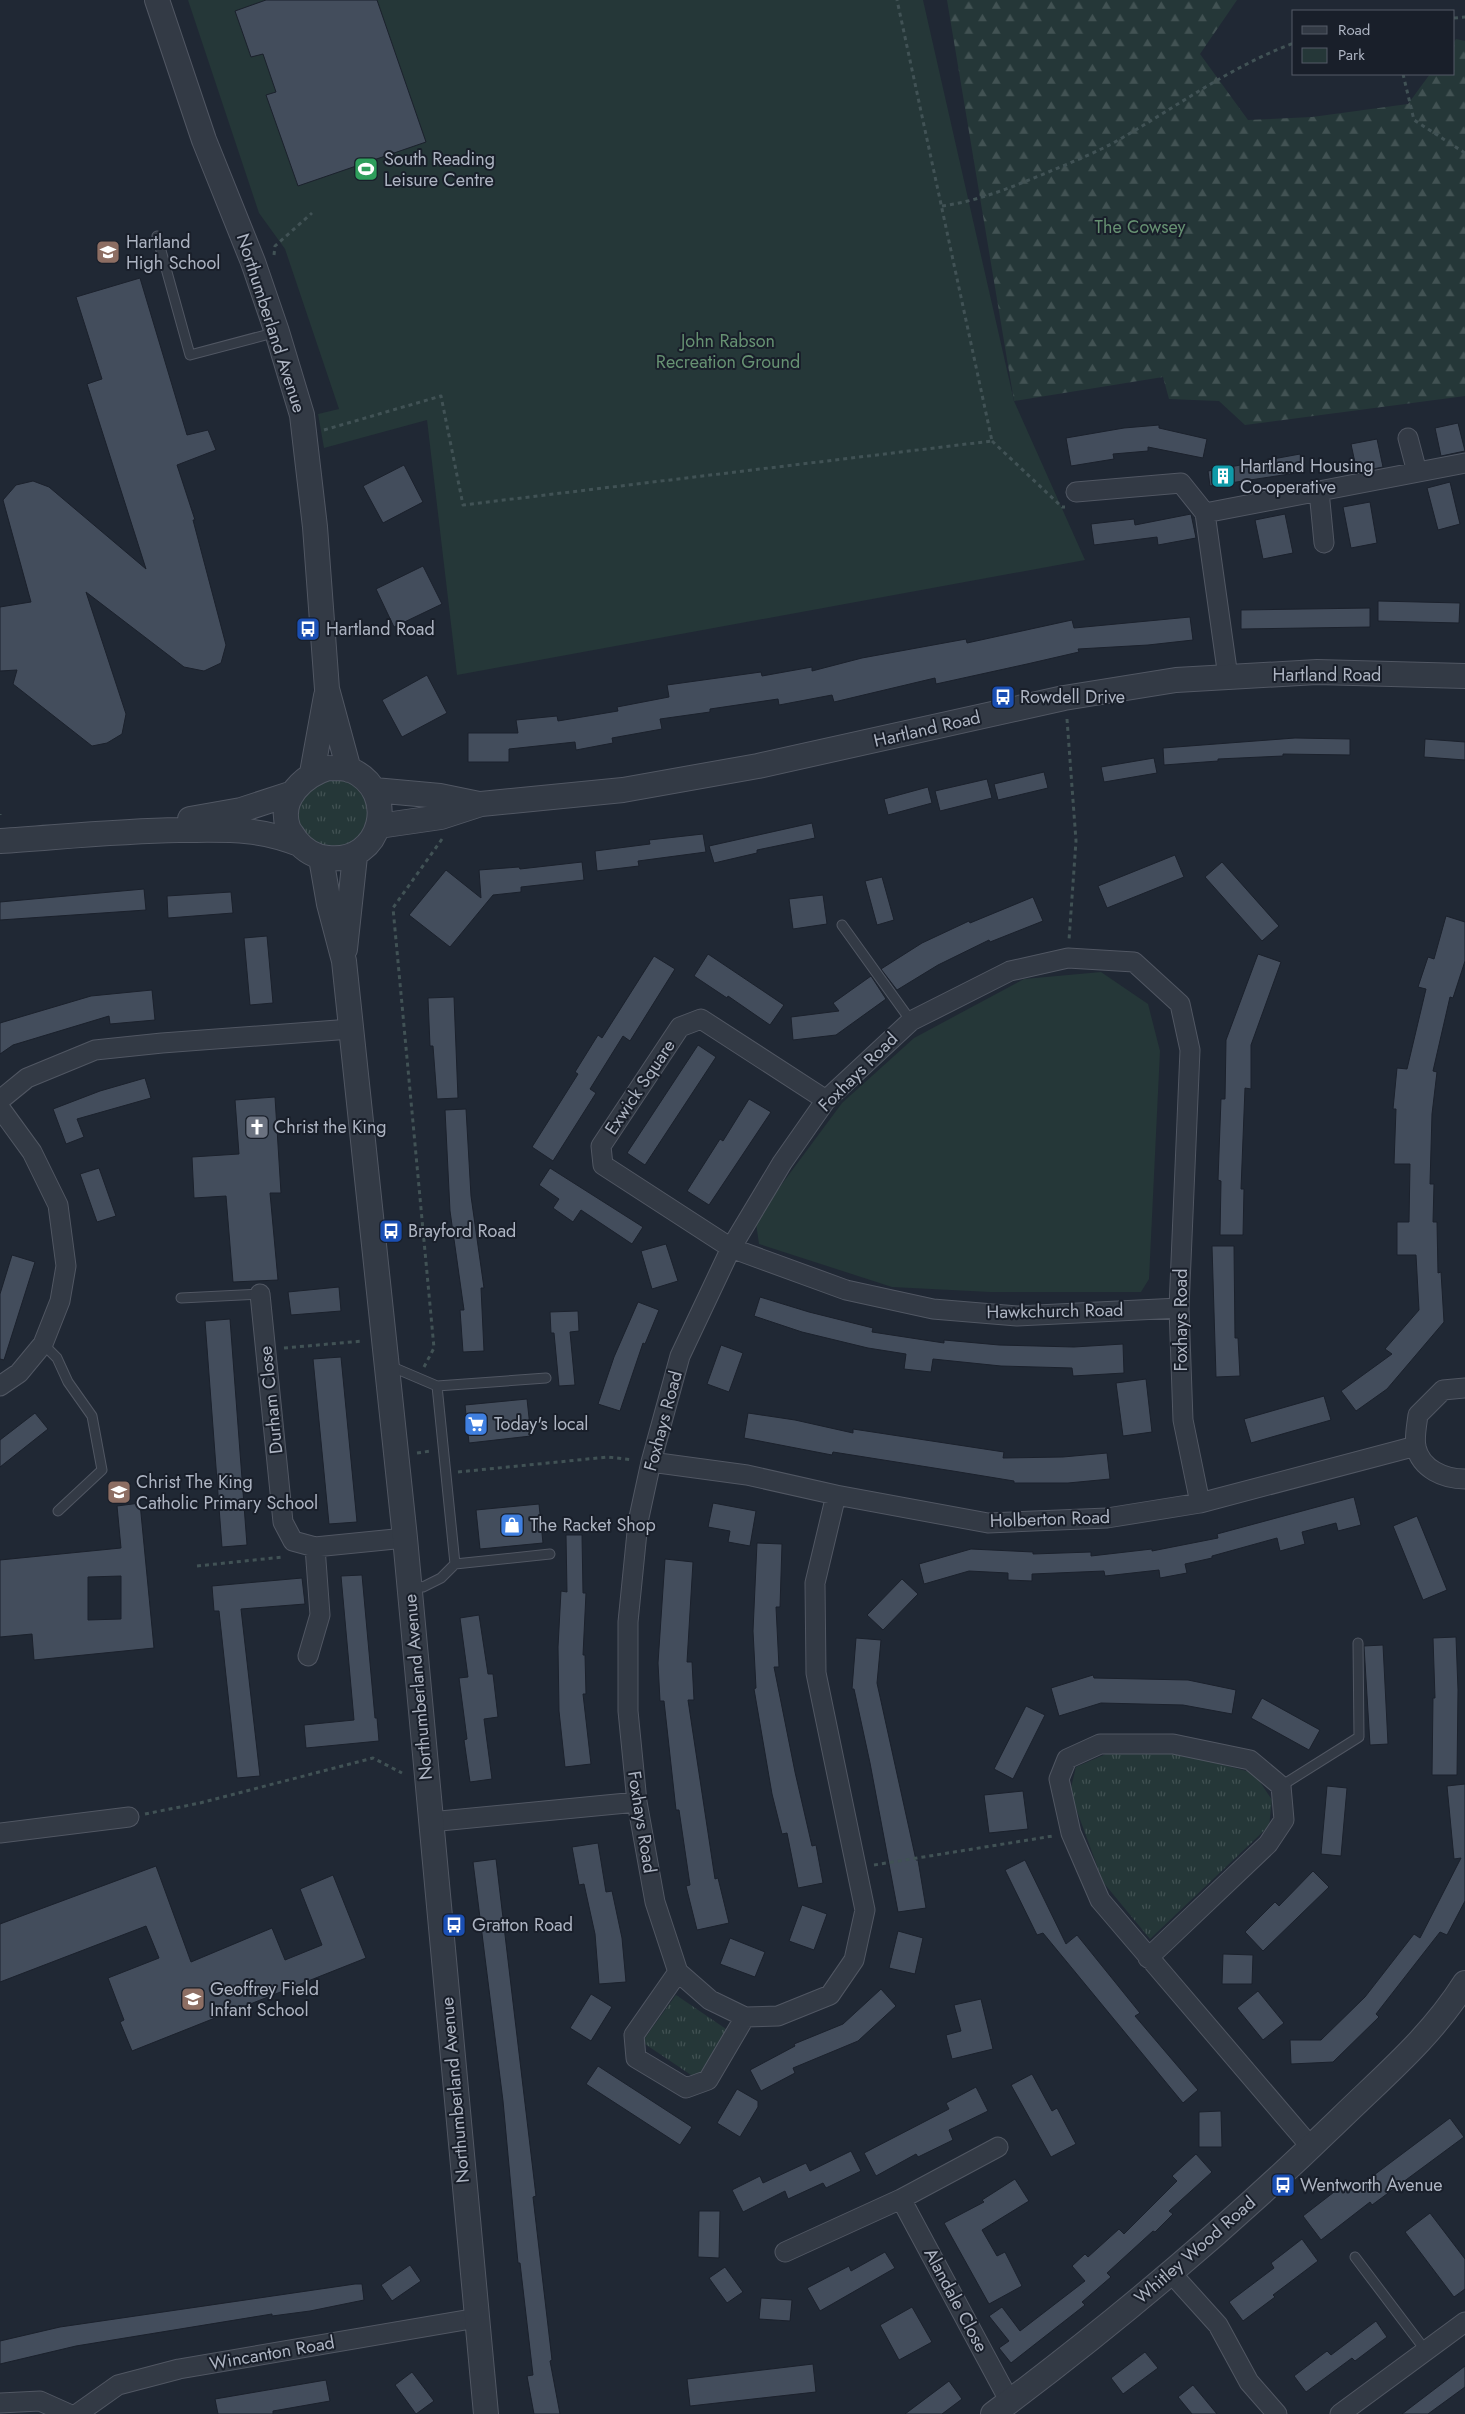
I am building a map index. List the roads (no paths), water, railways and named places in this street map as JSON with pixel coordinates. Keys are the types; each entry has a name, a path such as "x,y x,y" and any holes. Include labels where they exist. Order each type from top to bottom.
{"street":[{"name":"Northumberland Avenue","path":"157,0 204,140 253,262 278,332 302,415 315,527 327,689 349,770"},
{"path":"1408,438 1417,472"},
{"path":"1205,513 1465,463"},
{"path":"1076,492 1181,483 1205,513 1228,677"},
{"path":"1319,491 1324,543"},
{"name":"Hartland Road","path":"379,826 441,817 481,804 623,790 758,766 1064,698 1176,680 1317,672 1465,676"},
{"name":"Northumberland Avenue","path":"312,773 327,689"},
{"path":"0,841 125,831 241,830 273,834 300,844 321,858 339,860 356,856 367,846 379,826 380,807 374,790 364,777 349,770 328,768 312,773 300,783 293,793 287,808 288,827 300,844"},
{"name":"Hartland Road","path":"374,790 440,796 481,804"},
{"path":"125,831 240,810 293,793"},
{"name":"Northumberland Avenue","path":"344,961 356,856"},
{"name":"Northumberland Avenue","path":"321,858 329,904 344,961 409,1585 486,2414"},
{"name":"Foxhays Road","path":"678,1972 655,1902 637,1802 628,1711 628,1622 638,1522 651,1462 680,1356 731,1248 782,1163 826,1100 911,1021 1010,971 1068,958 1134,962 1180,1004 1190,1050 1178,1308 1183,1420 1200,1504"},
{"name":"Exwick Square","path":"731,1248 602,1165 601,1146 680,1026 701,1019 826,1100"},
{"path":"0,1100 27,1078 96,1050 162,1043 351,1030"},
{"path":"0,1108 32,1152 58,1205 66,1266 60,1301 43,1344 19,1374 0,1386"},
{"name":"Hawkchurch Road","path":"731,1248 846,1290 933,1309 1017,1316 1178,1308"},
{"name":"Durham Close","path":"260,1294 283,1522 293,1540 315,1547 404,1538"},
{"path":"1465,1388 1443,1390 1418,1414 1416,1446 1427,1467 1453,1479 1465,1479"},
{"name":"Holberton Road","path":"651,1462 747,1475 836,1495 988,1523 1106,1518 1200,1504 1416,1446"},
{"path":"745,2018 708,2080 686,2088 636,2058 634,2035 678,1972 710,2000 745,2018 778,2016 830,1995 854,1960 865,1910 816,1673 815,1583 836,1495"},
{"path":"308,1656 320,1615 315,1547"},
{"path":"1148,1958 1268,1844 1284,1820 1281,1786 1250,1760 1173,1744 1100,1744 1067,1759 1059,1779 1071,1833 1100,1900 1148,1958 1311,2147"},
{"path":"430,1822 637,1802"},
{"path":"0,1833 129,1817"},
{"name":"Whitley Wood Road","path":"1002,2408 1172,2274 1311,2147 1412,2051 1446,2013 1465,1983"},
{"path":"785,2252 901,2199 998,2148"},
{"name":"Alandale Close","path":"901,2199 1002,2408"},
{"path":"1172,2274 1218,2325 1248,2382 1277,2414"},
{"name":"Wincanton Road","path":"77,2414 118,2385 179,2369 477,2318"},
{"path":"1340,2414 1465,2322"},
{"path":"0,2403 40,2400 68,2414"}],"lane":[{"path":"157,236 190,355 278,332"},
{"path":"842,926 911,1021"},
{"path":"181,1298 260,1294"},
{"path":"43,1344 57,1358 68,1382 92,1416 102,1470 58,1511"},
{"path":"385,1363 436,1386 546,1378"},
{"path":"436,1386 447,1474 455,1564"},
{"path":"409,1585 423,1586 441,1578 455,1564 550,1554"},
{"path":"1281,1786 1359,1738 1358,1643"},
{"path":"1356,2257 1426,2351"}],"place":[{"name":"South Reading Leisure Centre","path":"366,169"},
{"name":"Hartland High School","path":"108,252"},
{"name":"Hartland Housing Co-operative","path":"1223,476"},
{"name":"Hartland Road","path":"308,629"},
{"name":"Rowdell Drive","path":"1003,697"},
{"name":"Christ the King","path":"257,1127"},
{"name":"Brayford Road","path":"391,1231"},
{"name":"Today's local","path":"476,1424"},
{"name":"Christ The King Catholic Primary School","path":"119,1492"},
{"name":"The Racket Shop","path":"512,1525"},
{"name":"Gratton Road","path":"454,1925"},
{"name":"Geoffrey Field Infant School","path":"193,1999"},
{"name":"Wentworth Avenue","path":"1283,2185"}],"park label":[{"name":"The Cowsey","path":"1140,227"},
{"name":"John Rabson Recreation Ground","path":"728,351"}]}
